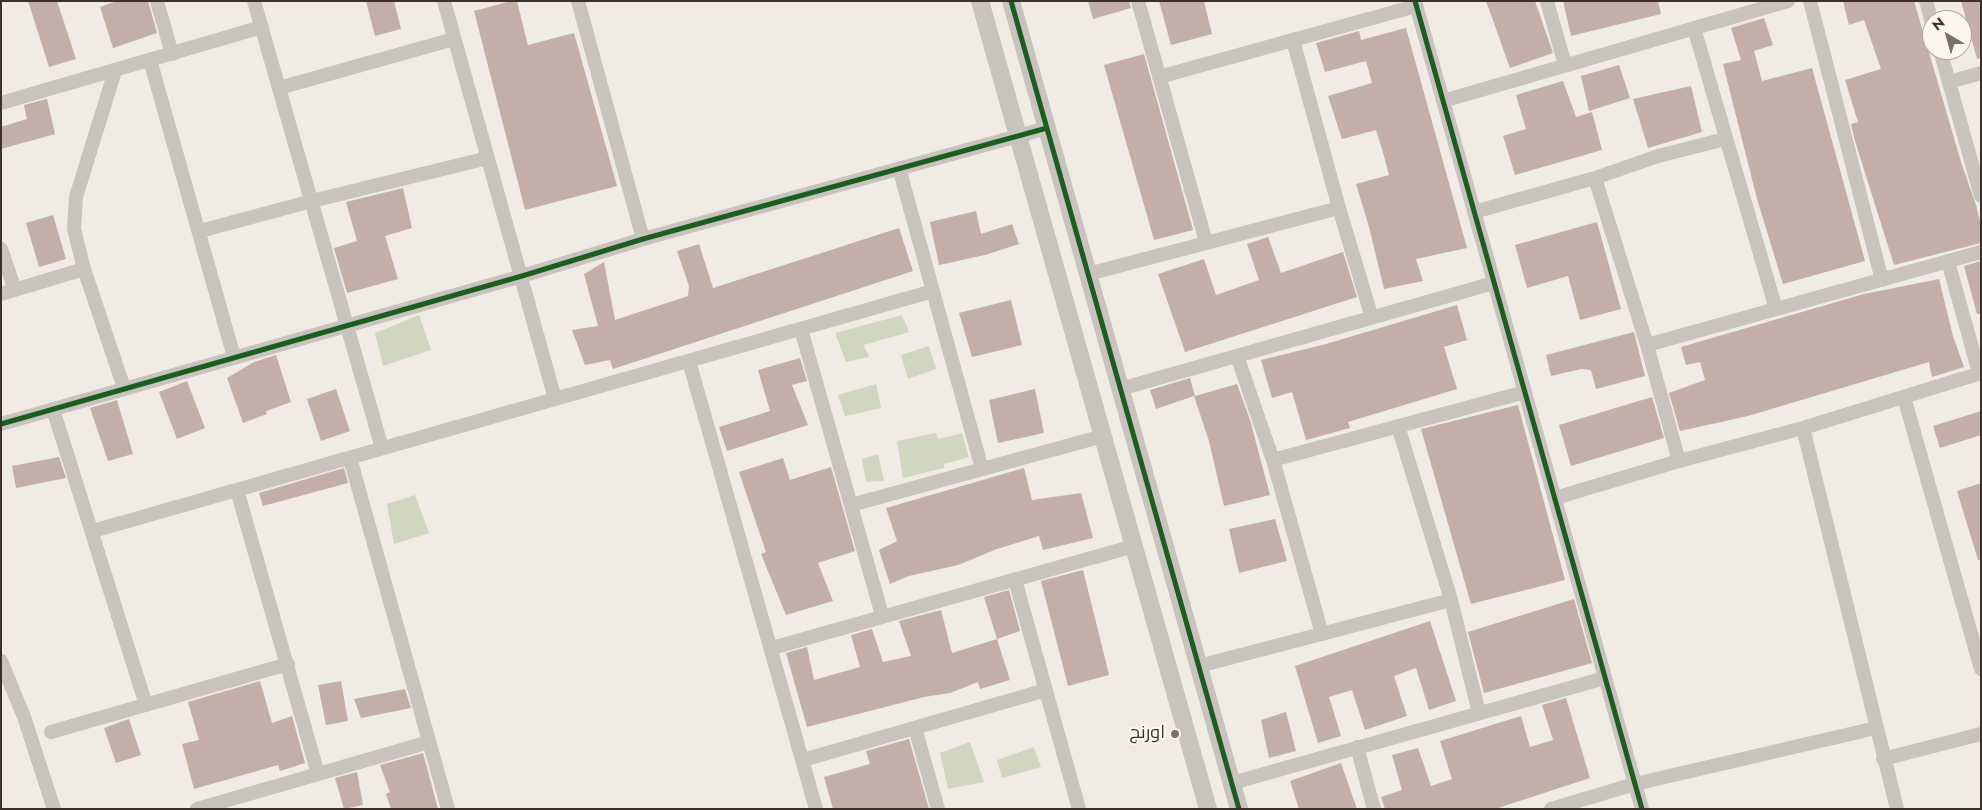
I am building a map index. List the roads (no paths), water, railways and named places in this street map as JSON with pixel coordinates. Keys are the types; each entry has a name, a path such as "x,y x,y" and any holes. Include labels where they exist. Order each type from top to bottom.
{"street":[{"path":"157,1 172,54"},
{"path":"254,1 382,448"},
{"path":"444,1 555,399"},
{"path":"578,1 644,239"},
{"path":"980,1 1208,809"},
{"path":"1011,1 1239,809"},
{"path":"1138,1 1206,242"},
{"path":"1547,1 1565,65"},
{"path":"1443,101 1788,1"},
{"path":"1810,1 1882,280"},
{"path":"1159,77 1415,4 1642,809"},
{"path":"1,103 262,27"},
{"path":"1694,28 1776,309"},
{"path":"279,88 454,38"},
{"path":"1293,40 1339,208 1372,318"},
{"path":"150,60 234,357"},
{"path":"1943,60 1981,196"},
{"path":"115,71 76,197 73,214 74,229 84,269 124,388"},
{"path":"1949,82 1981,73"},
{"path":"1,424 522,276 644,239 1047,128"},
{"path":"1474,212 1595,178 1658,156 1725,139"},
{"path":"200,232 312,201 488,158"},
{"path":"899,168 982,469"},
{"path":"1595,178 1646,344 1679,461"},
{"path":"1088,274 1339,208"},
{"path":"1,249 8,292 84,269"},
{"path":"1646,344 1981,252"},
{"path":"1555,498 1679,461 1803,428 1980,373 1948,261"},
{"path":"1120,389 1494,283"},
{"path":"93,531 933,291"},
{"path":"801,329 882,616"},
{"path":"1237,356 1273,460 1322,634"},
{"path":"689,360 816,809"},
{"path":"1273,460 1525,392"},
{"path":"1904,397 1977,644 1981,669"},
{"path":"53,409 93,531 146,705"},
{"path":"1398,426 1451,600 1480,713"},
{"path":"1803,428 1896,809"},
{"path":"851,505 1103,436"},
{"path":"350,458 448,809"},
{"path":"237,490 318,774"},
{"path":"772,648 1134,546"},
{"path":"1015,580 1079,809"},
{"path":"1199,666 1451,600"},
{"path":"1,660 24,717 54,809"},
{"path":"51,732 288,664"},
{"path":"1232,783 1357,746 1605,678"},
{"path":"802,760 1046,690"},
{"path":"915,728 938,809"},
{"path":"1551,809 1635,784 1876,728"},
{"path":"1189,739 1217,730"},
{"path":"1883,759 1981,734"},
{"path":"197,809 429,742"},
{"path":"1357,746 1374,809"}],"place":[{"name":"اورنج","path":"1175,734"}]}
